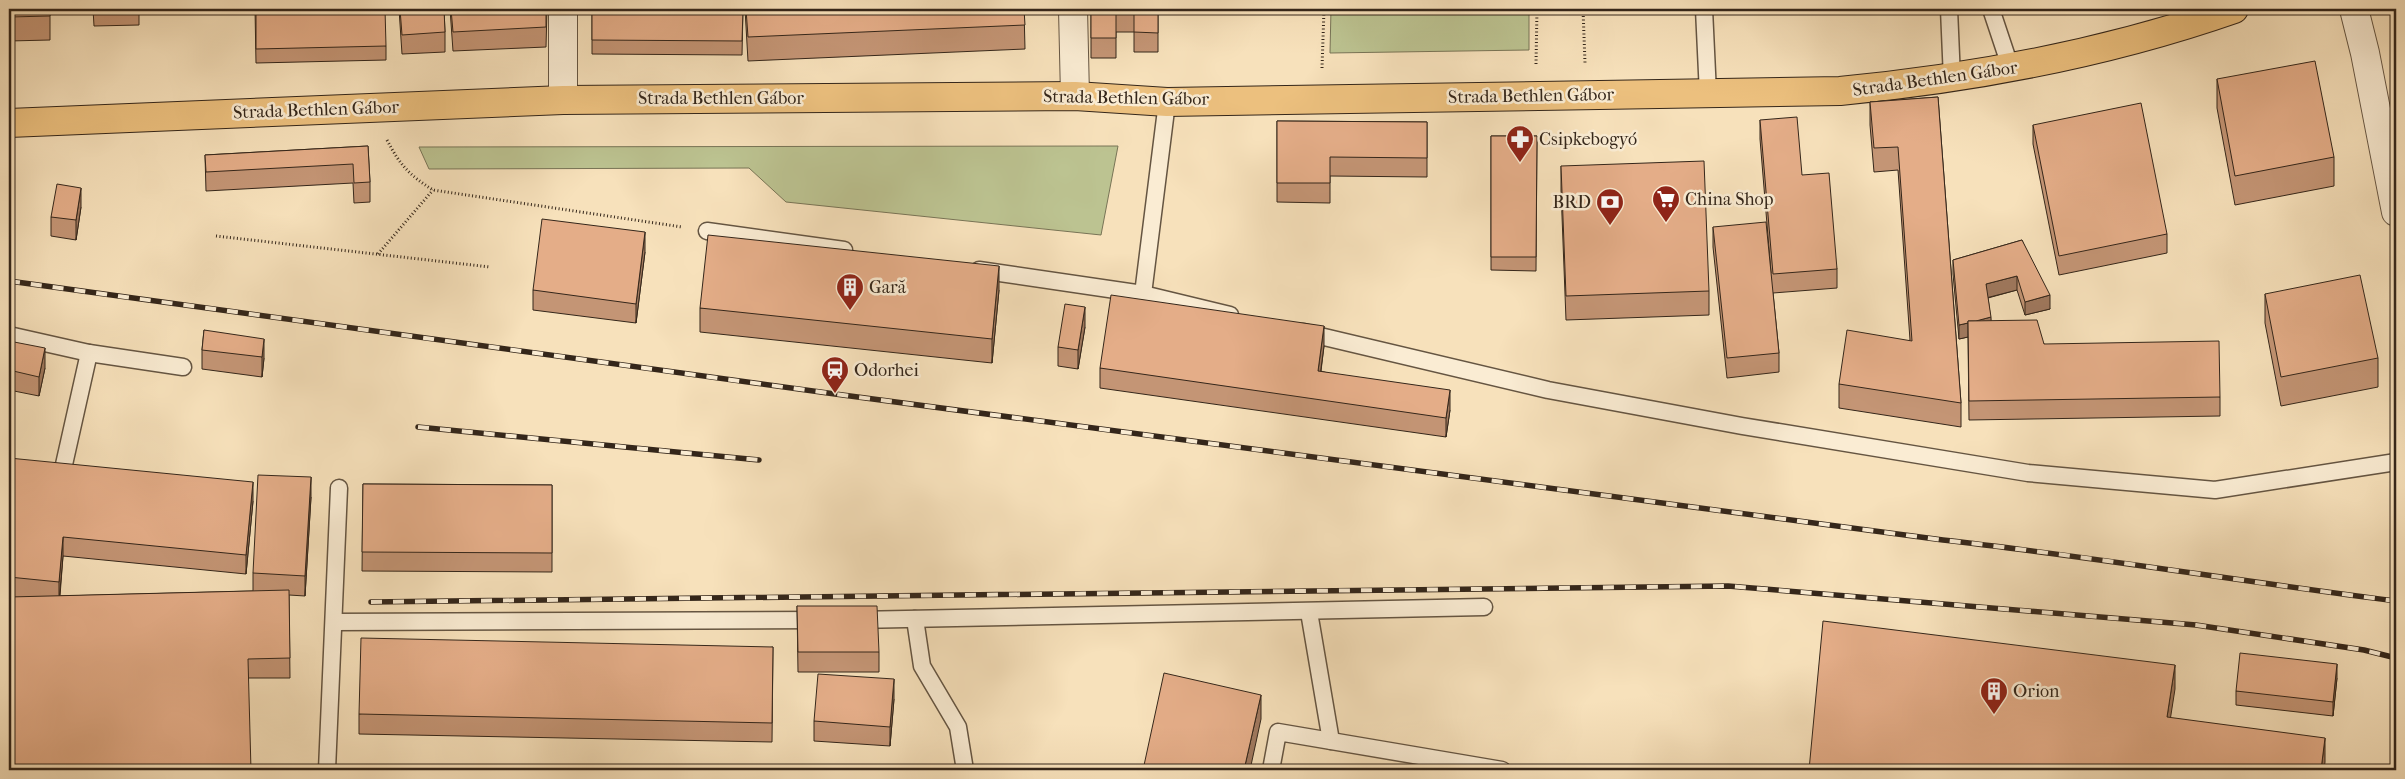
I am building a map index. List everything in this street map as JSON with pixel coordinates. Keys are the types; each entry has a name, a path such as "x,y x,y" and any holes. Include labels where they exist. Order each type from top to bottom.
{"main road":[{"name":"Strada Bethlen Gábor","path":"9,123 563,100 1075,96 1167,102 1322,98 1840,92 1952,79 2082,54 2222,11"}],"street":[{"path":"563,9 563,100"},
{"path":"1073,9 1075,96"},
{"path":"2354,9 2365,53 2396,212"}],"lane":[{"path":"1704,9 1708,94"},
{"path":"1949,9 1952,79"},
{"path":"1991,9 2011,69"},
{"path":"1143,294 1167,102"},
{"path":"707,231 862,253"},
{"path":"959,267 1143,294 1249,319"},
{"path":"1288,328 1548,390 1742,426 2028,472 2215,490 2396,462"},
{"path":"9,335 89,353 183,367"},
{"path":"63,469 89,353"},
{"path":"327,770 339,488"},
{"path":"334,622 915,619 1484,607"},
{"path":"1309,612 1331,741"},
{"path":"915,619 922,666 958,727 965,770"},
{"path":"1271,770 1278,732 1502,770"}],"path":[{"path":"1322,98 1324,9"},
{"path":"1536,97 1537,9"},
{"path":"1583,9 1586,96"},
{"path":"371,107 398,162 413,177 433,190 707,231"},
{"path":"378,254 433,190"},
{"path":"216,236 490,268"}],"green space":[{"path":"1331,9 1529,9 1529,50 1330,53"},
{"path":"1118,146 1101,235 786,202 749,168 429,169 419,147"}],"building":[{"path":"9,9 50,9 50,16 9,17"},
{"path":"94,9 139,9 139,11 94,13"},
{"path":"256,9 385,9 386,46 256,49"},
{"path":"400,9 444,9 445,32 402,35"},
{"path":"451,9 546,9 546,27 453,32"},
{"path":"592,9 743,9 742,41 592,40"},
{"path":"746,9 1024,9 1025,25 748,37"},
{"path":"1091,9 1158,9 1158,33 1134,32 1134,12 1116,12 1116,38 1091,38"},
{"path":"2315,61 2334,157 2235,176 2217,79"},
{"path":"1938,97 1961,403 1839,384 1847,330 1912,341 1898,147 1874,148 1870,102"},
{"path":"2141,103 2167,234 2059,256 2033,125"},
{"path":"1797,117 1802,175 1829,173 1837,269 1773,274 1760,120"},
{"path":"1277,121 1427,122 1427,158 1330,157 1330,183 1277,183"},
{"path":"1491,136 1537,136 1536,257 1491,257"},
{"path":"368,146 370,182 354,183 353,164 206,172 205,155"},
{"path":"1704,161 1709,291 1566,296 1561,166"},
{"path":"57,184 81,188 76,220 51,217"},
{"path":"542,219 645,232 636,304 533,290"},
{"path":"1766,222 1779,353 1727,358 1713,227"},
{"name":"Gară","path":"708,235 999,266 992,339 700,308"},
{"path":"2022,240 2050,295 2025,302 2017,276 1986,284 1991,317 1968,321 1968,323 1959,325 1953,260"},
{"path":"2360,275 2378,358 2281,377 2265,294"},
{"path":"1111,295 1324,326 1318,371 1450,390 1446,418 1100,368"},
{"path":"1065,304 1085,307 1078,350 1058,347"},
{"path":"2037,320 2044,344 2219,341 2220,397 1969,401 1968,321"},
{"path":"204,330 264,339 262,357 202,350"},
{"path":"9,341 45,348 39,377 9,370"},
{"path":"9,458 253,482 246,555 63,537 59,582 9,577"},
{"path":"258,475 311,477 305,576 253,573"},
{"path":"363,484 552,485 552,553 362,552"},
{"path":"289,590 290,658 248,659 251,770 9,770 9,597"},
{"path":"797,606 877,606 879,652 798,652"},
{"name":"Orion","path":"1823,621 2175,665 2167,717 2325,738 2321,770 1809,770"},
{"path":"361,638 773,647 772,723 359,714"},
{"path":"2240,653 2337,664 2333,702 2236,691"},
{"path":"1164,673 1261,695 1244,770 1143,770"},
{"path":"818,674 894,679 890,727 814,721"}],"railway":[{"path":"9,281 835,394 2057,554 2396,601"},
{"path":"418,427 759,460"},
{"path":"371,602 1728,586 2196,625 2364,650 2396,658"}],"place":[{"name":"Csipkebogyó","path":"1520,163"},
{"name":"China Shop","path":"1666,223"},
{"name":"BRD","path":"1610,226"},
{"name":"Gară","path":"850,311"},
{"name":"Odorhei","path":"835,394"},
{"name":"Orion","path":"1994,715"}]}
